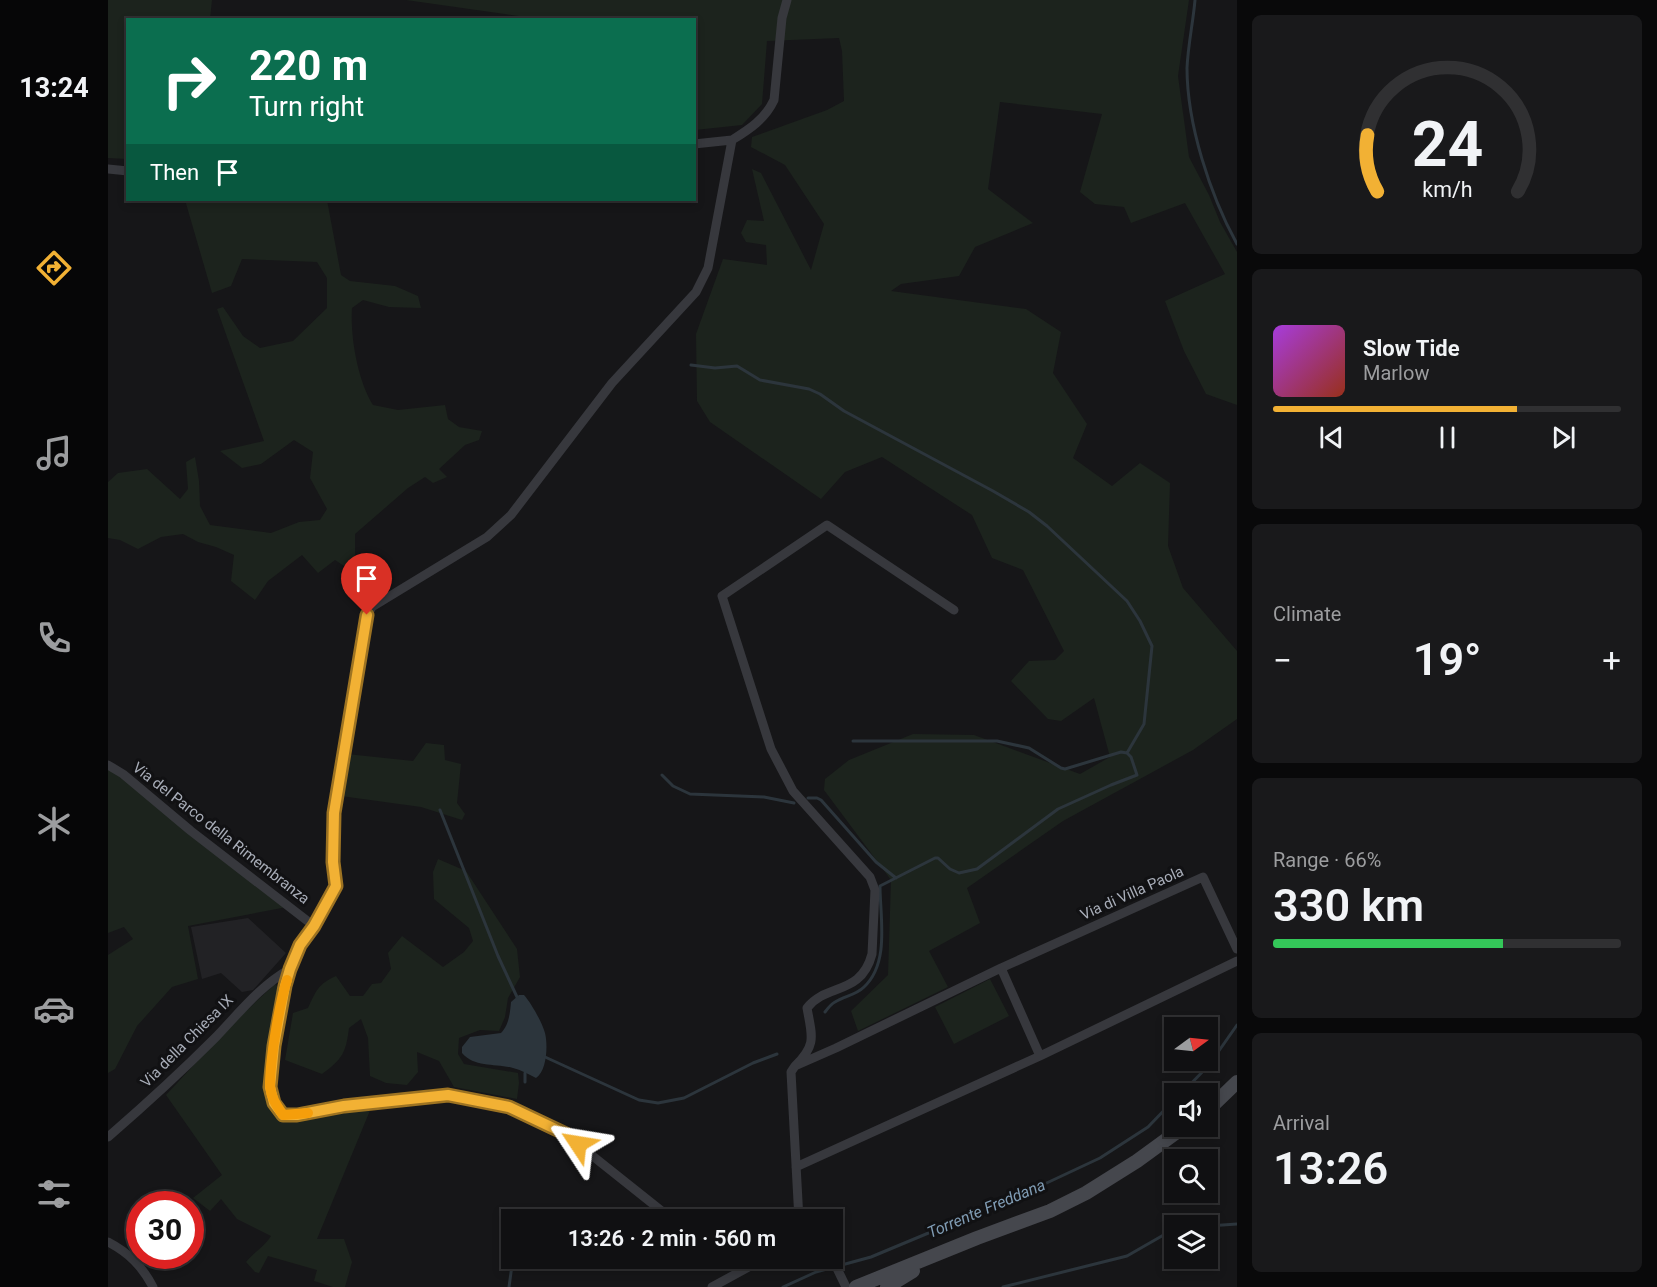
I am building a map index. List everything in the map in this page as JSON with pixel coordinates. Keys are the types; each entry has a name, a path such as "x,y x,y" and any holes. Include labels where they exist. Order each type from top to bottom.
{"main road":[{"path":"1218,1100 1237,1082"},
{"path":"856,1287 1050,1210 1086,1193 1170,1137"},
{"path":"887,1287 946,1250"}],"street":[{"path":"696,144 732,140 760,121 770,109 774,100 782,18 787,0"},
{"name":"Via del Parco della Rimembranza","path":"659,1209 566,1134 509,1107 448,1095 283,1115 274,1103 270,1087 274,1046 290,969 300,945 314,926 336,886 333,862 334,813 367,615 372,607 487,537 511,515 612,383 696,292 708,268 732,140"},
{"path":"108,169 126,171"},
{"path":"798,1209 791,1074 795,1066 808,1053 812,1044 807,1008 812,1001 852,984 869,964 872,954 875,890 870,877 793,791 771,749 722,596 827,525 954,610"},
{"name":"Via del Parco della Rimembranza","path":"108,765 123,774 191,831 314,926"},
{"name":"Via di Villa Paola","path":"795,1066 1001,968 1203,877 1237,950"},
{"path":"796,1167 1040,1056 1237,961"},
{"path":"1001,968 1040,1056"},
{"name":"Via della Chiesa IX","path":"108,1137 170,1081 271,980 290,969"},
{"path":"108,1242 132,1257 145,1272 153,1287"},
{"path":"712,1287 744,1269"},
{"path":"837,1269 844,1283"}],"shaded area":[{"path":"108,0 212,0 210,18 126,18 126,159 108,158"},
{"path":"406,0 1189,0 1178,76 1189,157 1237,252 1237,405 1206,394 1184,351 1165,301 1225,274 1185,203 1131,223 1124,207 1095,204 1080,192 1102,114 1000,102 988,189 1033,223 975,247 959,276 901,284 891,291 1026,309 1061,332 1053,373 1087,424 1073,458 1112,486 1140,463 1170,483 1168,546 1183,588 1237,651 1237,719 1193,750 1063,821 967,888 980,923 929,951 948,987 858,1031 851,1011 888,975 891,880 824,790 825,779 849,760 913,734 974,735 1080,774 1110,757 1094,698 1061,721 1048,719 1011,681 1029,661 1055,660 1064,651 1023,570 992,558 972,515 882,457 845,472 821,499 710,422 697,401 696,334 723,259 767,265 766,245 746,242 741,233 747,220 764,221 752,169 761,173 811,270 824,224 785,165 751,147 752,137 827,110 844,101 842,51 839,38 767,41 762,104 742,125 696,130 696,18 526,17"},
{"path":"185,201 327,201 341,275 350,281 395,286 418,296 421,308 389,307 363,300 352,308 352,332 356,358 368,395 373,405 398,410 445,405 448,419 459,427 482,431 479,440 465,445 439,469 447,477 433,483 425,477 408,488 355,534 355,562 373,575 379,589 335,560 318,573 302,555 268,581 255,600 231,581 234,555 216,547 198,542 183,534 161,537 138,549 120,540 108,538 108,482 118,473 147,469 180,499 188,489 186,462 195,457 200,506 210,525 271,533 299,522 320,520 327,509 310,478 313,452 294,440 261,464 242,468 220,451 264,441 217,309 223,307 243,336 260,348 293,341 327,308 327,278 317,262 242,259 231,286 212,293"},
{"path":"426,743 444,745 445,760 461,764 457,803 465,814 462,820 421,807 341,796 347,754 413,761"},
{"path":"108,765 287,907 188,926 198,979 172,987 137,1026 115,1069 108,1073 108,955 133,939 124,927 108,933"},
{"path":"438,859 466,871 517,949 520,977 508,998 505,1017 499,1031 480,1030 459,1038 458,1054 464,1064 518,1073 517,1099 454,1087 439,1061 417,1052 418,1072 407,1085 386,1083 370,1076 368,1038 361,1019 349,1028 345,1049 339,1059 322,1074 285,1060 293,1013 308,1008 325,982 336,976 350,996 363,996 372,984 381,983 391,969 388,953 402,936 443,967 464,952 473,941 469,928 434,899 433,872"},
{"path":"248,918 286,953 253,990 242,992 221,973 202,979 191,927"},
{"path":"990,979 1009,1016 954,1044 935,1007"},
{"path":"275,984 280,989 270,1103 275,1110 283,1118 295,1122 371,1108 317,1239 344,1239 352,1262 345,1287 333,1287 314,1281 317,1270 268,1256 259,1273 255,1272 246,1262 271,1236 237,1219 221,1199 210,1211 204,1206 204,1191 202,1191 222,1175 166,1095 230,1026"},
{"path":"519,995 524,995 530,1003 545,1033 544,1064 540,1075 536,1078 513,1068 473,1061 462,1053 462,1047 470,1037 501,1033 504,1030 510,1015 511,1002"}],"waterway":[{"path":"1195,0 1187,68 1191,112 1209,182 1237,244"},
{"path":"691,365 715,368 737,366 760,380 809,389 844,411 993,491 1029,512 1047,526 1127,601 1152,646 1144,724 1127,753"},
{"path":"853,741 997,741 1029,748 1065,769 1121,752 1127,753"},
{"path":"825,1012 834,1003 858,992 872,977 882,939 880,886 935,858 959,873 977,869 1058,809 1137,775 1131,757 1127,753"},
{"path":"662,775 673,786 690,794 764,797 794,803"},
{"path":"808,798 821,800 876,862 896,878"},
{"path":"440,810 498,956 517,997"},
{"name":"Torrente Freddana","path":"1192,1083 1209,1065 1237,1025"},
{"path":"545,1057 639,1100 658,1103 684,1098 753,1063 777,1054"},
{"path":"525,1073 525,1082"},
{"name":"Torrente Freddana","path":"783,1287 816,1272 871,1257 1036,1188 1100,1158 1148,1127 1164,1110"},
{"path":"1218,1225 1237,1224"},
{"path":"1003,1287 1127,1256 1164,1235"},
{"path":"509,1287 511,1269"}],"slow traffic":[{"path":"287,980 274,1046 270,1087 274,1103 283,1115 308,1113"}],"route":[{"path":"367,615 334,813 333,862 336,886 314,926 300,945 285,986 274,1046 270,1087 274,1103 283,1115 297,1115 344,1106 448,1095 509,1107 566,1134 578,1144"}]}
